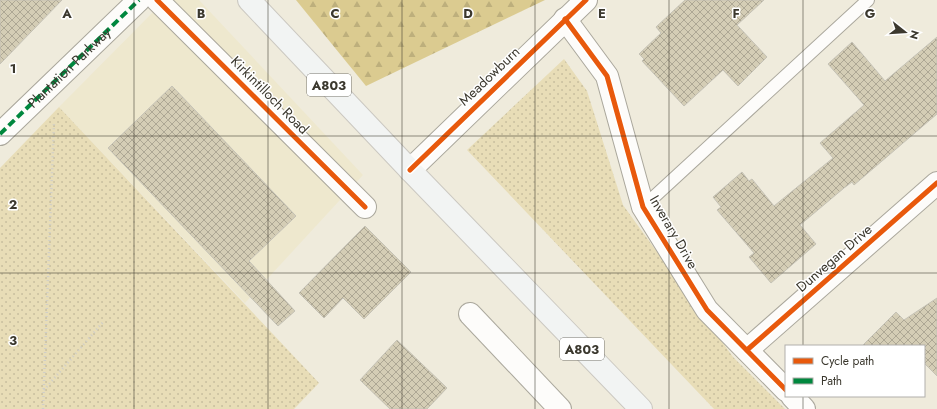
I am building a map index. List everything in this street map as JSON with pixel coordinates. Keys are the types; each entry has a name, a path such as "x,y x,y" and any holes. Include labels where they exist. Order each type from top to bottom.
{"main road":[{"name":"A803","path":"249,0 410,170 641,409"}],"street":[{"name":"Plantation Parkway","path":"0,134 138,0"},
{"name":"Kirkintilloch Road","path":"157,0 365,207"},
{"name":"Meadowburn","path":"410,170 586,0"},
{"name":"Inverary Drive","path":"566,19 606,76 643,207 707,310 785,389"},
{"name":"Dunvegan Drive","path":"747,350 937,184"},
{"path":"470,314 560,409"},
{"path":"793,397 804,409"}],"lane":[{"path":"643,207 868,0"}],"path":[{"path":"43,409 56,81"},
{"path":"44,390 104,321"}],"shaded area":[{"path":"165,0 199,0 363,175 245,303 59,107"},
{"path":"564,59 587,91 623,205 733,357 785,409 714,409 467,150"},
{"path":"59,107 319,383 294,409 0,409 0,168"}],"green space":[{"path":"296,0 545,0 366,86"}],"building":[{"path":"0,0 62,0 0,64"},
{"path":"685,0 764,0 737,25 767,57 738,86 723,70 684,106 642,61 644,59 639,54 661,33 656,27"},
{"path":"937,37 937,114 854,185 852,182 800,225 816,244 771,283 749,257 754,253 717,210 721,207 713,197 742,172 749,181 752,179 774,206 833,158 820,143 864,105 828,64 852,42 885,81"},
{"path":"172,86 296,216 249,261 295,311 278,326 108,148"},
{"path":"365,226 411,272 364,319 343,298 324,318 299,293"},
{"path":"937,298 937,376 925,364 925,345 863,345 896,312 904,320"},
{"path":"397,340 447,388 427,409 390,409 360,380"}],"marked path":[{"path":"0,134 139,0"}],"cycle path":[{"path":"157,0 365,207"},
{"path":"410,170 586,0"},
{"path":"565,19 607,76 643,207 707,310 785,389"},
{"path":"747,350 937,183"}]}
